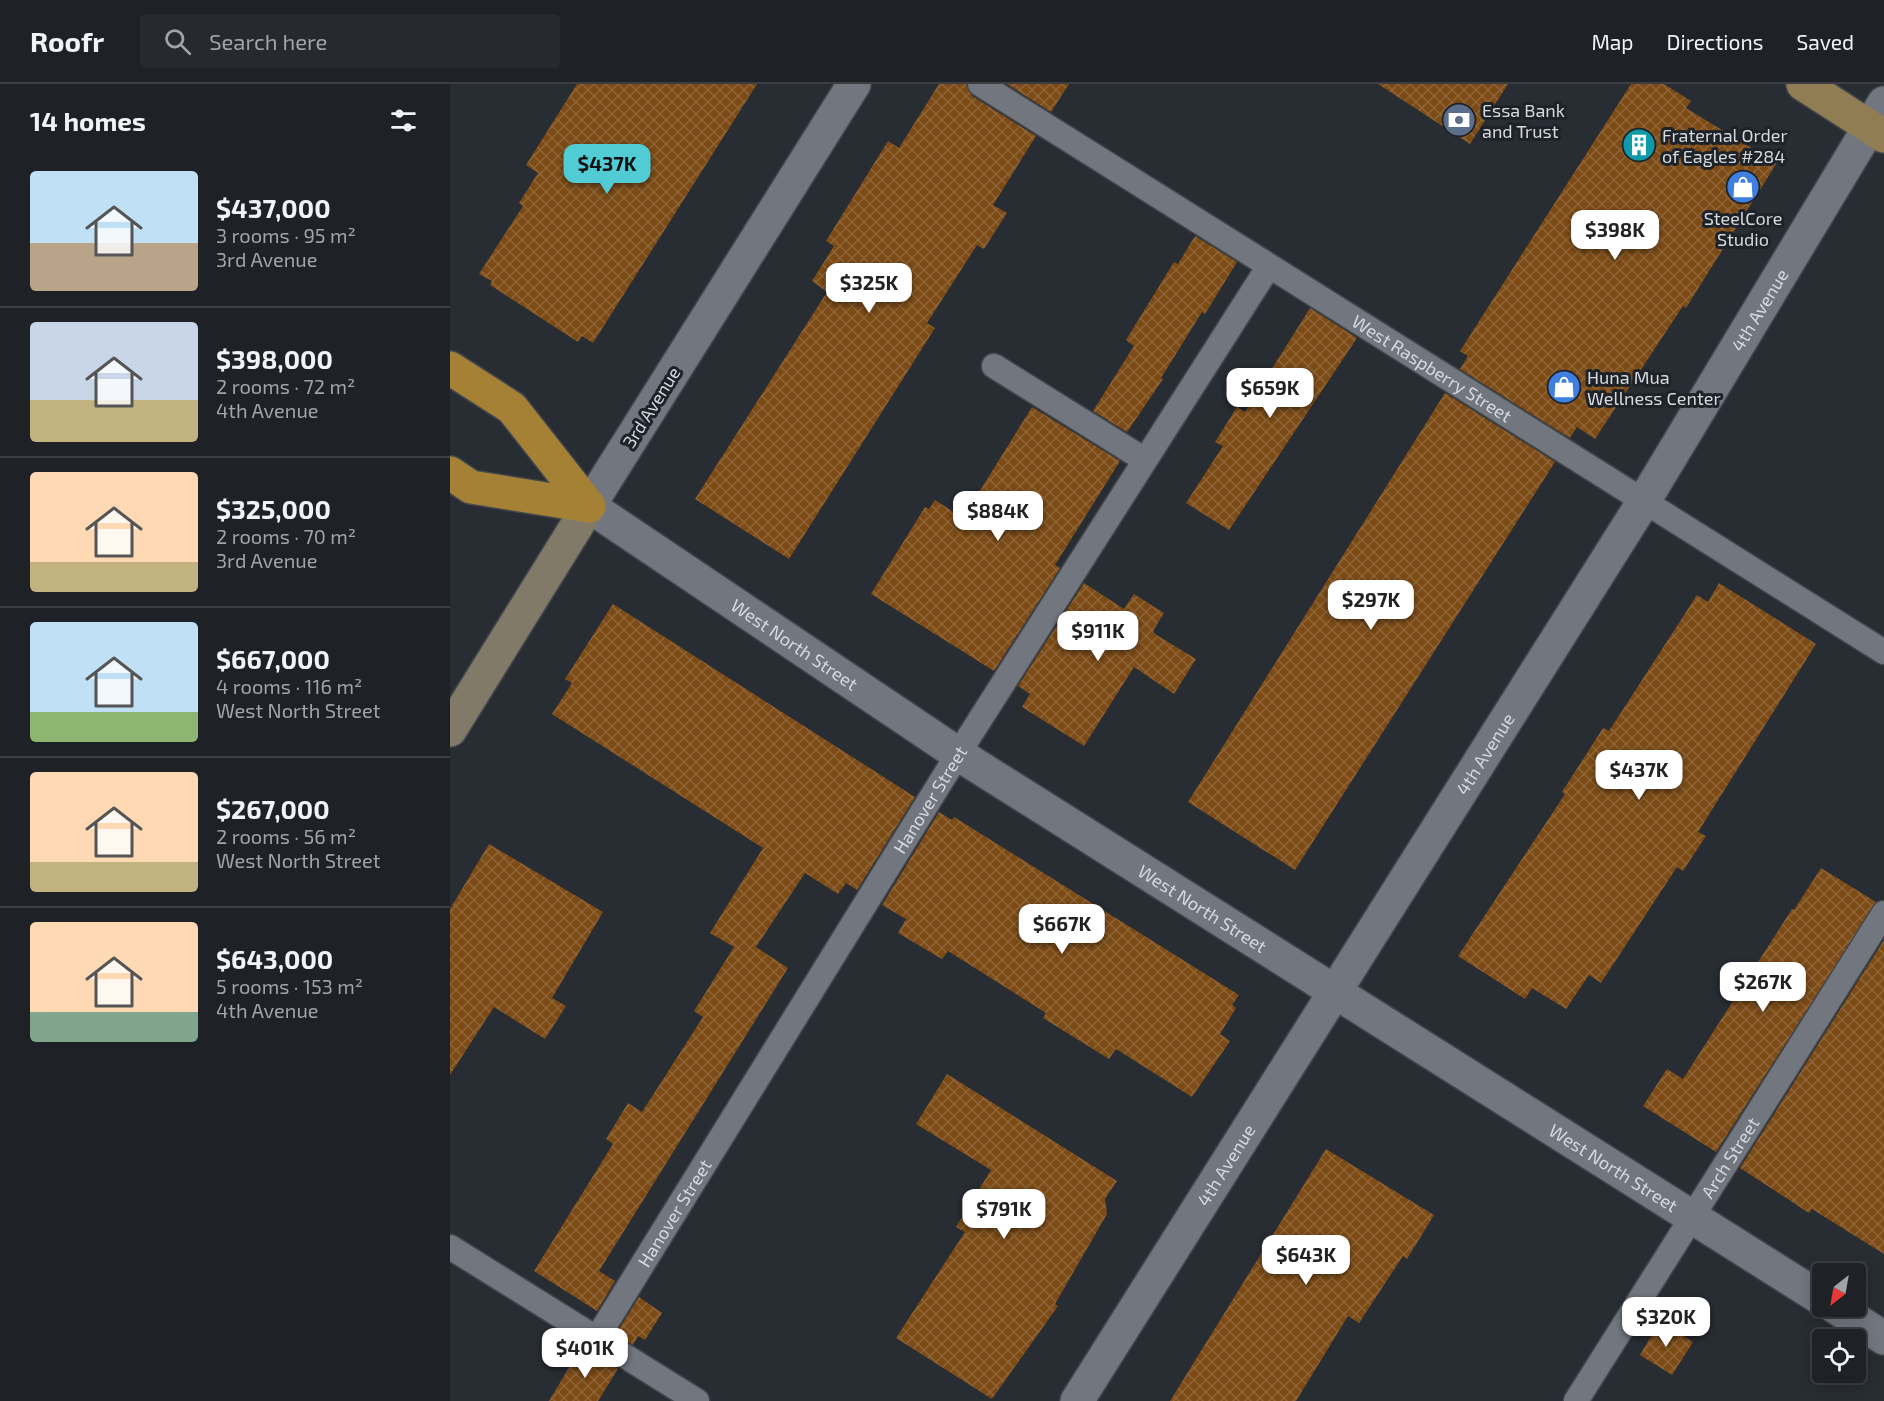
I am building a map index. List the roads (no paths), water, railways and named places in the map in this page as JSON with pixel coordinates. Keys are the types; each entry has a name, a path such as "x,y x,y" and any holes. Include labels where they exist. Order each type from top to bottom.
{"highway":[{"path":"450,368 512,408 589,506"},
{"path":"450,473 471,487 589,506"}],"main road":[{"path":"1803,84 1879,122"},
{"name":"3rd Avenue","path":"450,730 589,506"}],"street":[{"name":"3rd Avenue","path":"589,506 854,84"},
{"name":"4th Avenue","path":"1077,1401 1644,501 1879,122"},
{"name":"West North Street","path":"589,506 958,754 1812,1293"},
{"path":"1851,1317 1884,1338"}],"lane":[{"name":"West Raspberry Street","path":"980,84 1884,652"},
{"name":"Hanover Street","path":"597,1338 958,754 1269,266"},
{"path":"994,366 1145,460"},
{"name":"Arch Street","path":"1576,1401 1884,913"},
{"path":"450,1247 697,1401"}],"place":[{"name":"Essa Bank and Trust","path":"1459,120"},
{"name":"Fraternal Order of Eagles #284","path":"1639,145"},
{"name":"SteelCore Studio","path":"1743,187"},
{"name":"Huna Mua Wellness Center","path":"1564,387"}]}
